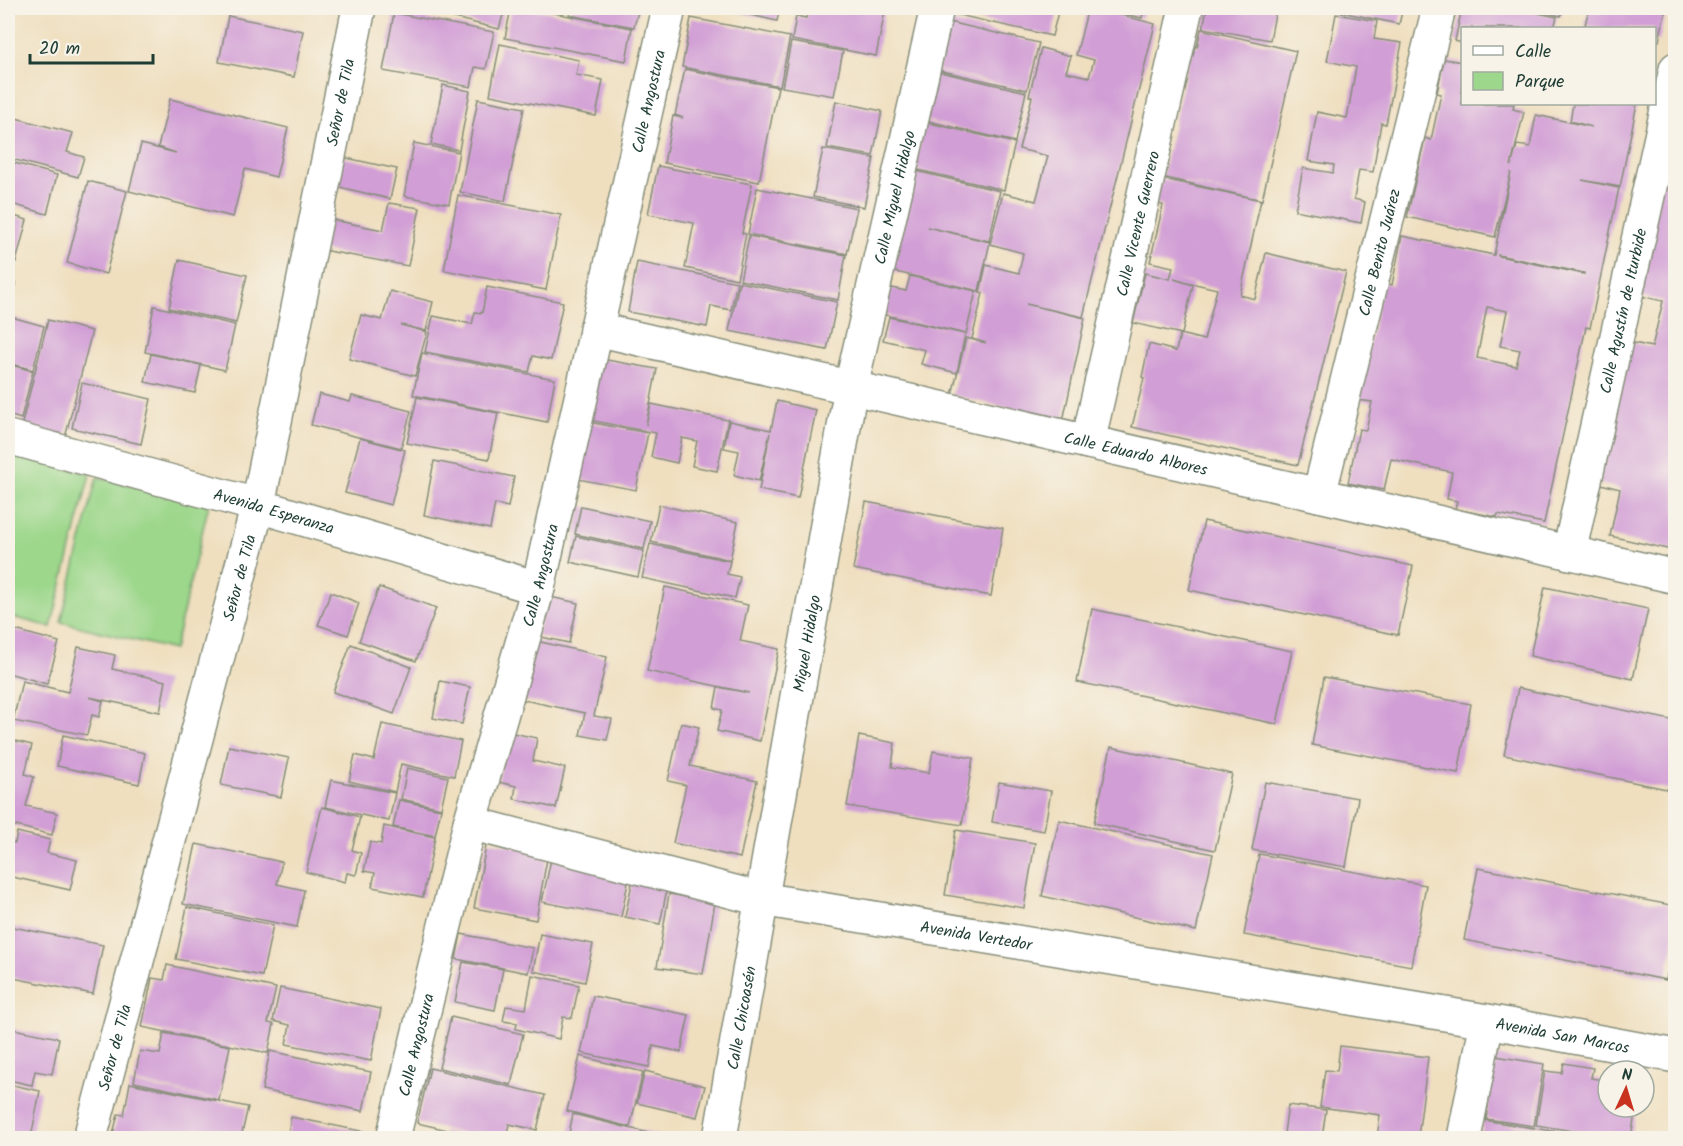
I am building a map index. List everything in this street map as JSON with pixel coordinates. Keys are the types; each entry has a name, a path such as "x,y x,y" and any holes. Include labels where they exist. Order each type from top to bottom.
{"street":[{"name":"Señor de Tila","path":"90,1138 258,506 359,8"},
{"name":"Calle Angostura","path":"393,1138 470,823 538,588 669,8"},
{"name":"Calle Miguel Hidalgo","path":"851,387 937,8"},
{"name":"Calle Vicente Guerrero","path":"1088,442 1186,8"},
{"name":"Calle Benito Juárez","path":"1319,495 1439,8"},
{"name":"Calle Agustín de Iturbide","path":"1569,553 1676,69"},
{"name":"Calle Eduardo Albores","path":"596,329 1676,577"},
{"name":"Miguel Hidalgo","path":"761,899 851,387"},
{"name":"Avenida Esperanza","path":"8,437 258,506 538,588"},
{"name":"Avenida Vertedor","path":"470,823 761,899 1487,1021"},
{"name":"Calle Chicoasén","path":"720,1138 761,899"},
{"name":"Avenida San Marcos","path":"1487,1021 1676,1056"},
{"path":"1464,1138 1487,1021"}],"green space":[{"path":"8,454 90,474 51,627 8,616"},
{"path":"97,477 209,504 174,650 61,622"}],"building":[{"path":"435,8 505,8 499,29 434,13"},
{"path":"511,8 528,8 632,28 626,61 505,38"},
{"path":"571,8 639,8 634,27 569,15"},
{"path":"720,8 780,8 777,21"},
{"path":"808,8 865,8 885,11 876,56 792,40 796,16 806,18"},
{"path":"955,8 1059,8 1052,36 954,14"},
{"path":"1088,8 1155,24 1083,317 1026,304 1085,318 1063,421 952,395 966,338 986,343 972,339 983,293 980,292 986,265 1019,273 1023,253 990,244 1003,193 1036,201 1048,156 1019,149 1041,48 1071,56 1066,72 1089,77 1094,60 1076,55"},
{"path":"1097,8 1144,8 1142,18"},
{"path":"1207,8 1276,9 1270,40 1203,28"},
{"path":"1322,8 1403,8 1399,24"},
{"path":"1462,8 1514,8 1557,17 1554,27 1461,27 1461,43 1455,41"},
{"path":"1525,8 1563,8 1561,16"},
{"path":"1589,8 1666,8 1659,41 1656,40 1656,27 1585,25"},
{"path":"394,13 494,32 486,69 475,67 471,87 383,71"},
{"path":"1336,14 1377,21 1374,39 1402,43 1386,124 1381,123 1373,172 1359,170 1354,199 1365,202 1361,223 1295,210 1303,168 1333,173 1334,165 1308,161 1317,112 1347,118 1356,67 1327,61"},
{"path":"228,16 303,31 294,77 219,62"},
{"path":"691,18 790,37 780,86 682,67"},
{"path":"949,22 1039,43 1027,90 938,70"},
{"path":"1201,29 1296,51 1262,200 1162,177 1192,45 1197,47"},
{"path":"791,42 843,51 834,96 782,87"},
{"path":"500,44 579,60 576,75 603,80 596,116 490,95"},
{"path":"1444,59 1461,62 1461,105 1514,105 1513,109 1524,112 1511,166 1517,145 1530,147 1536,115 1592,127 1570,121 1573,105 1637,105 1620,187 1582,180 1619,188 1590,328 1586,327 1544,523 1455,509 1457,501 1447,499 1452,472 1391,459 1384,490 1348,483 1359,429 1366,430 1372,402 1357,400 1383,282 1392,285 1402,236 1494,255 1511,172 1495,237 1407,217 1425,138 1431,140 1441,94 1437,93","holes":["1498,255 1584,273 1584,274","1487,307 1507,311 1500,346 1520,350 1516,366 1477,358"]},
{"path":"685,69 778,87 759,182 664,163 673,116 683,118 675,115"},
{"path":"936,71 1026,92 1015,142 924,120"},
{"path":"443,85 470,91 459,150 431,144"},
{"path":"170,99 288,128 276,177 245,169 233,217 129,191 141,144 176,153 158,147"},
{"path":"478,99 524,108 505,201 460,192"},
{"path":"836,101 882,111 873,156 827,148"},
{"path":"8,116 73,133 67,152 84,157 78,177 8,158"},
{"path":"1676,118 1676,551 1610,536 1620,489 1597,483 1625,341 1652,347 1663,301 1636,295"},
{"path":"925,122 1015,143 1004,190 914,169"},
{"path":"414,143 459,152 449,204 404,196"},
{"path":"823,149 874,158 864,207 813,197"},
{"path":"342,157 397,169 390,199 335,186"},
{"path":"8,161 57,175 47,214 8,203"},
{"path":"658,166 752,184 742,233 746,234 737,279 685,268 694,223 648,214"},
{"path":"916,171 1000,191 989,241 927,227 990,242 979,291 891,271"},
{"path":"1163,179 1261,200 1240,295 1255,299 1266,253 1346,272 1298,465 1132,427 1144,378 1142,377 1149,344 1176,351 1180,334 1204,340 1217,289 1174,279 1193,285 1182,334 1133,323 1145,273 1170,279 1173,267 1150,262 1163,205 1151,203"},
{"path":"88,181 127,191 106,274 67,263"},
{"path":"757,188 857,208 847,254 748,234"},
{"path":"458,195 561,215 546,290 444,270"},
{"path":"389,203 420,208 408,266 322,250 328,219 383,230"},
{"path":"8,214 27,220 16,262 8,260"},
{"path":"749,236 846,255 838,300 740,280"},
{"path":"179,260 247,275 236,323 169,308"},
{"path":"637,262 737,282 731,310 711,306 707,327 628,312"},
{"path":"910,276 976,291 966,334 877,313 883,286 906,291"},
{"path":"8,280 16,282 8,315"},
{"path":"739,282 837,302 827,350 729,331"},
{"path":"487,287 563,302 551,360 533,356 529,372 425,352 433,316 472,324 475,312 482,313"},
{"path":"390,291 433,302 426,331 401,325 427,332 415,376 349,359 361,315 382,320"},
{"path":"154,306 235,325 225,370 145,352"},
{"path":"8,316 44,326 33,370 8,363"},
{"path":"889,317 965,334 957,373 921,364 925,350 883,340"},
{"path":"48,320 92,331 64,442 20,431"},
{"path":"422,353 555,379 547,422 413,395"},
{"path":"151,354 201,365 195,393 145,382"},
{"path":"596,358 657,369 646,425 651,404 728,420 717,471 692,466 697,441 682,438 677,463 651,457 656,433 584,419"},
{"path":"8,364 33,371 21,419 8,415"},
{"path":"82,383 151,399 141,444 72,428"},
{"path":"319,394 350,402 352,396 411,411 401,448 311,425"},
{"path":"417,397 498,413 489,459 407,443"},
{"path":"777,401 816,410 798,498 759,490 770,433 759,481 734,475 739,451 724,448 729,421 771,430"},
{"path":"583,421 648,433 636,490 572,478"},
{"path":"360,438 405,450 391,505 345,493"},
{"path":"434,461 514,477 508,507 495,504 490,529 424,515"},
{"path":"866,502 1003,528 991,596 853,569"},
{"path":"659,505 738,522 730,560 651,542"},
{"path":"581,506 650,521 644,549 575,534"},
{"path":"1204,521 1413,566 1398,635 1189,590"},
{"path":"576,536 644,551 638,577 570,562"},
{"path":"650,544 730,561 727,574 740,577 735,598 642,578"},
{"path":"379,587 436,608 416,661 359,641"},
{"path":"665,587 748,605 740,641 779,649 760,741 717,731 722,710 714,708 718,687 749,693 647,671"},
{"path":"1545,587 1648,609 1633,679 1530,656"},
{"path":"331,592 359,603 348,635 318,625"},
{"path":"546,596 578,603 569,643 537,636"},
{"path":"1092,609 1292,651 1277,724 1077,682"},
{"path":"8,628 59,642 47,684 8,673"},
{"path":"532,640 607,657 594,716 612,719 607,740 580,735 585,713 519,699"},
{"path":"351,644 411,667 394,714 333,692"},
{"path":"78,647 115,655 112,669 166,681 160,712 89,697 103,701 99,717 92,715 87,735 13,721 22,681 68,692"},
{"path":"1324,677 1471,704 1458,773 1312,745"},
{"path":"440,681 470,687 462,724 433,718"},
{"path":"1518,688 1676,721 1676,791 1504,755"},
{"path":"681,723 699,727 690,766 757,781 740,858 673,843 686,785 668,781"},
{"path":"382,724 461,741 454,776 401,764 395,792 349,781 355,755 374,760"},
{"path":"508,732 537,738 533,761 565,768 556,808 514,799 516,786 498,782"},
{"path":"63,735 145,753 139,784 57,766"},
{"path":"859,736 895,743 892,767 929,773 933,751 973,758 962,825 847,806"},
{"path":"8,739 32,745 25,774 34,777 26,806 57,813 52,835 8,824"},
{"path":"229,746 289,758 281,797 221,785"},
{"path":"1111,747 1232,774 1215,850 1094,823"},
{"path":"407,768 448,777 441,808 401,799"},
{"path":"331,780 395,793 389,821 325,807"},
{"path":"999,782 1051,791 1044,831 992,822"},
{"path":"1265,782 1358,798 1346,867 1252,850"},
{"path":"399,800 441,809 435,836 393,827"},
{"path":"322,807 360,817 352,850 361,853 356,875 347,873 345,882 306,872"},
{"path":"1059,820 1213,854 1196,931 1042,896"},
{"path":"384,826 435,837 423,897 372,887 375,873 364,871 370,842 381,844"},
{"path":"956,830 1035,843 1024,908 945,895"},
{"path":"17,832 50,840 47,853 77,860 70,890 8,876 8,841 15,843"},
{"path":"487,841 548,853 536,920 474,908"},
{"path":"196,844 282,862 277,884 304,890 297,927 183,904"},
{"path":"1259,854 1426,885 1411,966 1244,935"},
{"path":"551,859 630,873 621,917 542,902"},
{"path":"1478,868 1676,906 1676,930 1666,980 1464,940"},
{"path":"633,878 668,884 660,924 625,917"},
{"path":"669,894 715,902 703,974 657,967"},
{"path":"187,907 273,925 262,976 176,959"},
{"path":"8,926 103,945 93,994 8,977"},
{"path":"461,934 533,948 528,973 456,959"},
{"path":"540,934 593,944 585,982 533,971"},
{"path":"463,962 503,969 495,1010 455,1002"},
{"path":"167,965 276,988 268,1023 274,1024 268,1053 142,1027 152,978 164,980"},
{"path":"532,975 579,985 572,1018 563,1017 559,1039 516,1029 517,1023 503,1021 506,1006 526,1009"},
{"path":"280,988 381,1009 371,1061 286,1044 290,1025 273,1021"},
{"path":"593,996 689,1015 681,1052 653,1046 649,1067 581,1053"},
{"path":"451,1017 523,1034 511,1085 439,1068"},
{"path":"8,1028 59,1038 52,1074 35,1071 32,1085 8,1080"},
{"path":"164,1033 230,1046 219,1100 134,1082 140,1051 160,1054"},
{"path":"1340,1046 1428,1057 1418,1138 1377,1138 1380,1115 1320,1107 1325,1070 1337,1071"},
{"path":"270,1051 371,1072 363,1111 262,1090"},
{"path":"580,1056 643,1072 630,1127 567,1111"},
{"path":"1496,1056 1544,1064 1534,1126 1486,1119"},
{"path":"1564,1063 1593,1068 1591,1078 1596,1079 1596,1119 1634,1119 1631,1138 1609,1138 1536,1125 1545,1071 1562,1073"},
{"path":"430,1068 545,1095 537,1130 509,1124 506,1138 482,1138 417,1123"},
{"path":"645,1071 705,1086 697,1117 637,1103"},
{"path":"130,1083 248,1107 241,1138 112,1138 118,1114 124,1115"},
{"path":"8,1084 40,1091 31,1138 8,1138"},
{"path":"1288,1105 1326,1110 1322,1138 1284,1133"},
{"path":"573,1114 669,1138 568,1138"},
{"path":"291,1117 366,1132 364,1138 287,1138"},
{"path":"1483,1120 1559,1132 1558,1138 1481,1138"},
{"path":"444,1131 471,1138 442,1138"}]}
